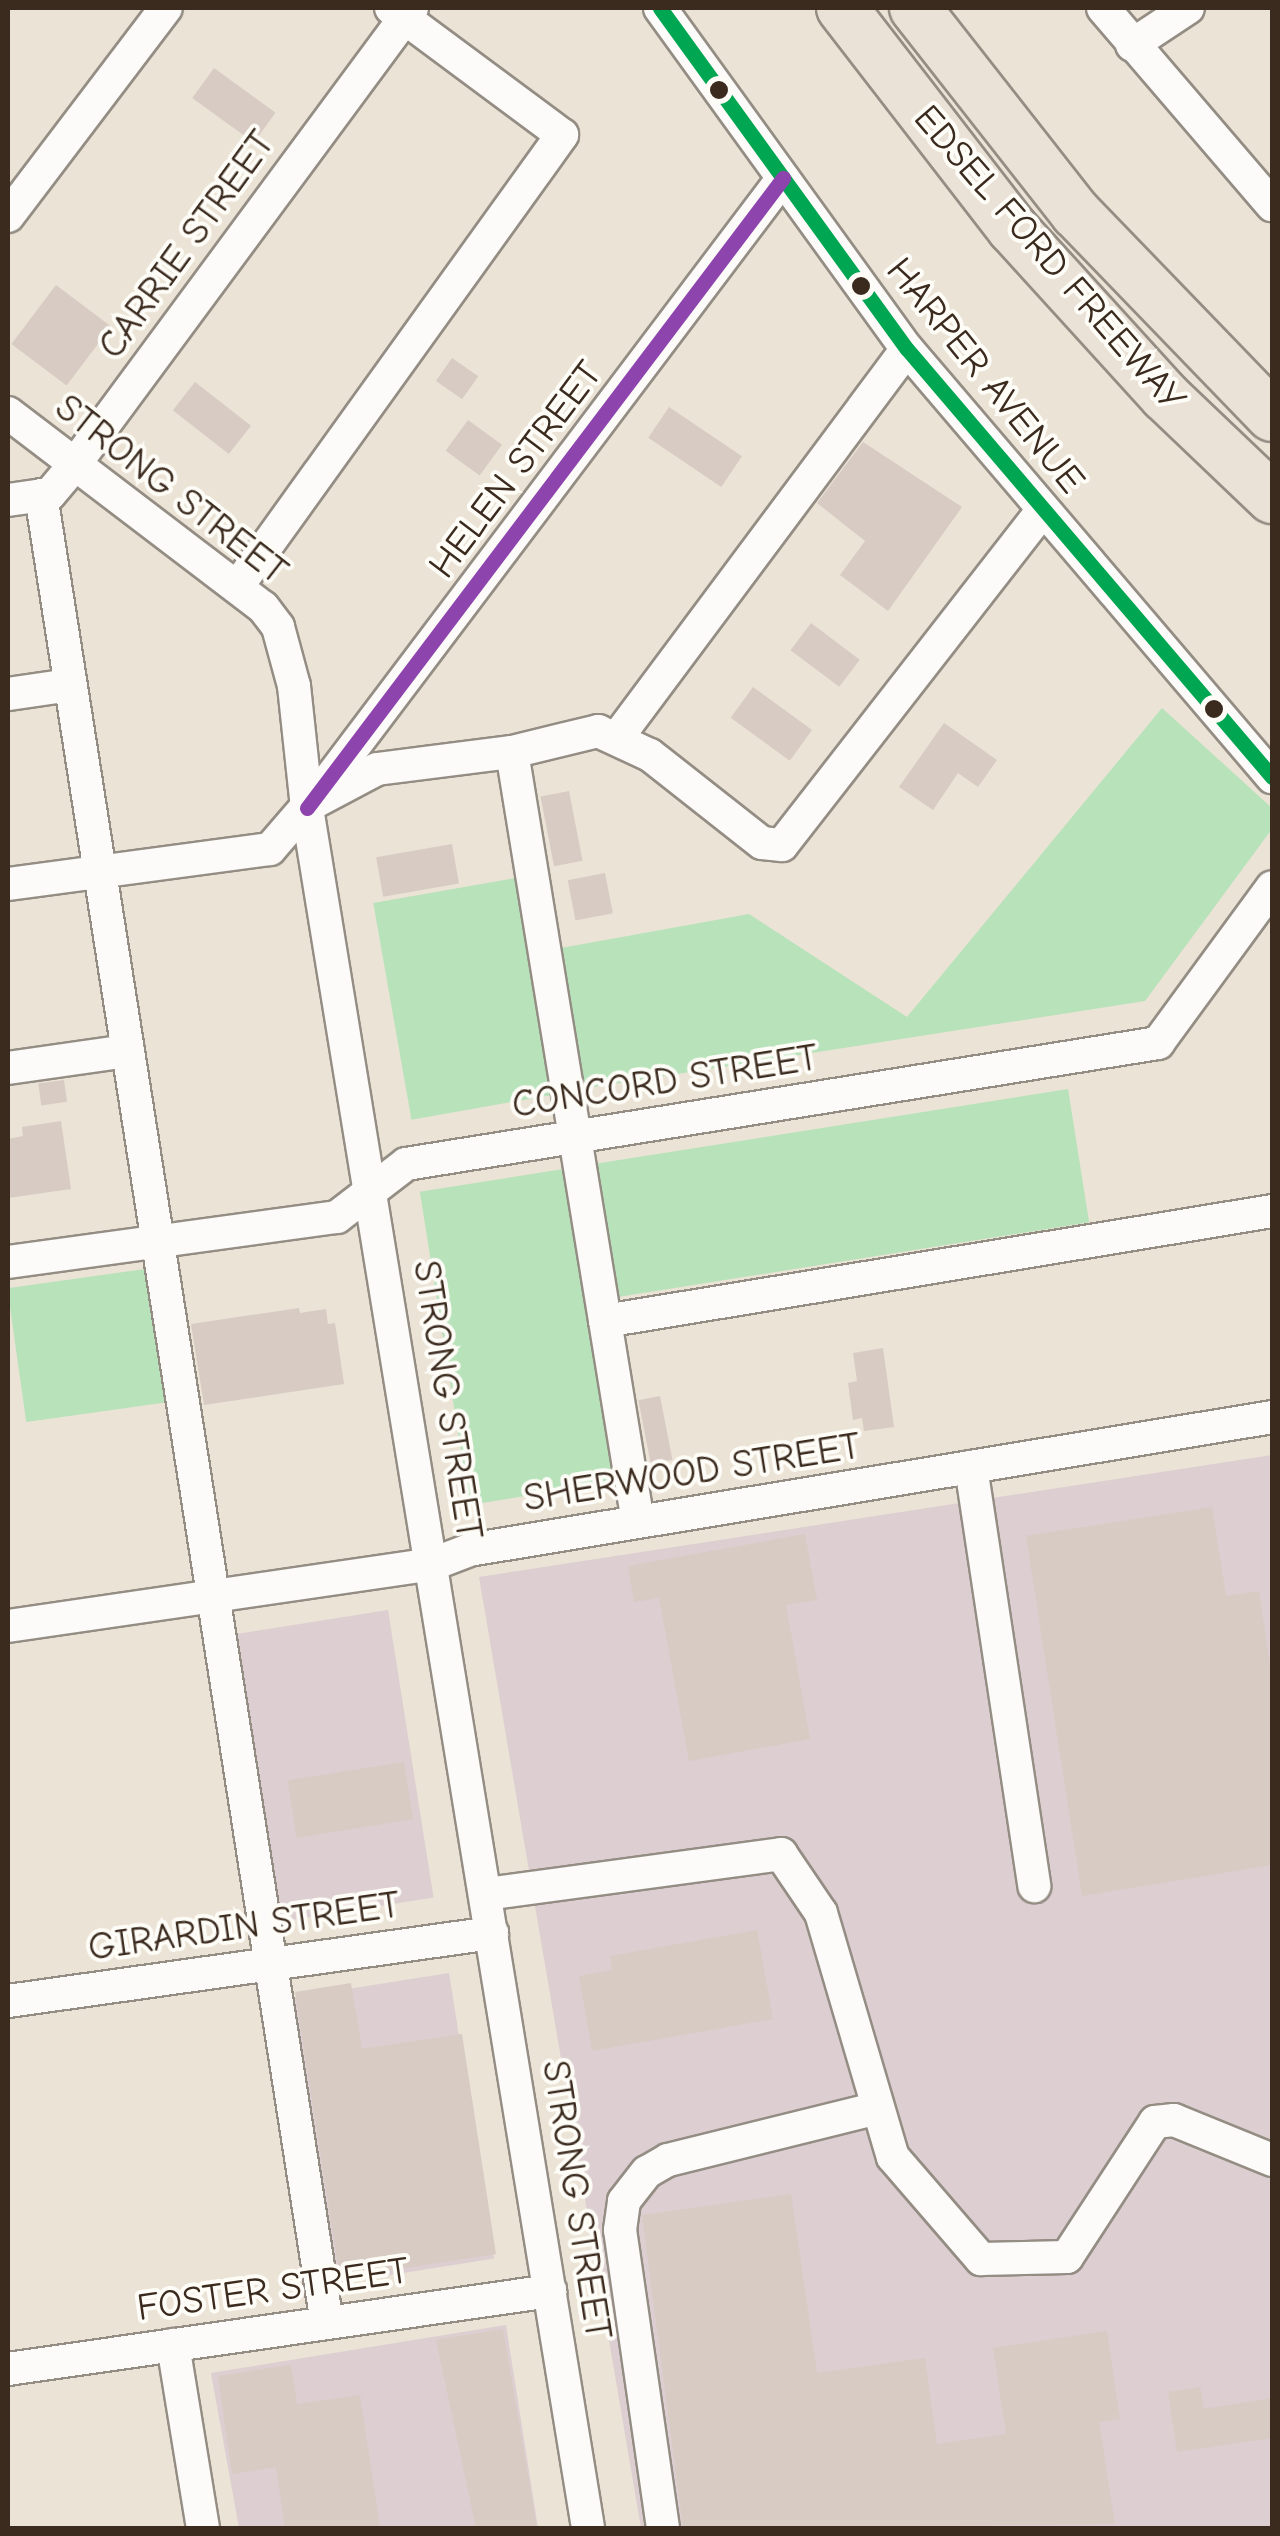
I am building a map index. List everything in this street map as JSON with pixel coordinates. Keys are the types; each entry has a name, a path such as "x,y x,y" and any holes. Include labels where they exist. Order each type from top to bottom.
{"highway":[{"name":"EDSEL FORD FREEWAY","path":"842,8 1013,229 1165,396 1272,498"},
{"name":"EDSEL FORD FREEWAY","path":"915,8 1076,213 1272,416"}],"street":[{"path":"8,216 166,8"},
{"name":"HARPER AVENUE","path":"660,8 906,350 1272,776"},
{"path":"1102,8 1272,205"},
{"path":"1132,45 1188,8"},
{"path":"237,587 562,135 403,11"},
{"name":"CARRIE STREET","path":"40,495 50,494 75,464 403,11"},
{"name":"HELEN STREET","path":"8,884 270,849 343,768 783,178"},
{"path":"617,738 906,350"},
{"name":"STRONG STREET","path":"8,413 237,587 278,627 294,686 308,806 588,2528"},
{"path":"8,500 40,495 327,2323"},
{"path":"308,806 376,770 512,752 591,732 617,738 650,755 762,843 784,844 1042,511"},
{"path":"8,694 70,685"},
{"path":"512,752 638,1522"},
{"name":"CONCORD STREET","path":"8,1262 337,1216 406,1164 1158,1043 1272,886"},
{"path":"8,1068 128,1052"},
{"path":"605,1321 1272,1211"},
{"name":"SHERWOOD STREET","path":"8,1626 433,1564 469,1550 1272,1417"},
{"path":"971,1467 1034,1886"},
{"path":"486,1894 781,1854 821,1913 894,2157 982,2259 1067,2257 1154,2122 1174,2120 1272,2160"},
{"name":"GIRARDIN STREET","path":"8,2001 492,1933"},
{"path":"664,2528 620,2230 624,2201 647,2172 668,2160 878,2108"},
{"name":"FOSTER STREET","path":"8,2369 550,2291"},
{"path":"173,2345 202,2528"}],"shaded area":[{"path":"1272,1455 1272,2528 641,2528 479,1577"},
{"path":"388,1610 434,1897 275,1922 230,1635"},
{"path":"449,1973 494,2258 330,2284 285,1999"},
{"path":"506,2325 538,2528 239,2528 211,2373"}],"green space":[{"path":"1162,708 1272,808 1272,829 1145,1001 581,1089 561,948 749,914 907,1017"},
{"path":"521,877 559,1094 411,1120 373,903"},
{"path":"1068,1089 1089,1222 618,1297 597,1164"},
{"path":"570,1168 620,1481 469,1505 420,1192"},
{"path":"152,1268 171,1402 26,1422 8,1288"}],"building":[{"path":"214,68 275,113 254,143 192,98"},
{"path":"56,285 111,327 67,386 11,344"},
{"path":"452,358 478,376 462,399 436,381"},
{"path":"195,382 251,426 229,454 173,410"},
{"path":"669,407 742,456 721,487 648,438"},
{"path":"468,420 502,445 480,475 446,451"},
{"path":"863,442 962,507 888,611 840,575 865,541 817,503"},
{"path":"811,623 860,660 839,687 791,650"},
{"path":"753,687 812,730 790,761 731,718"},
{"path":"944,723 997,760 978,787 958,773 933,810 899,787"},
{"path":"569,791 583,861 554,866 541,797"},
{"path":"452,844 459,883 383,897 376,857"},
{"path":"605,873 613,913 576,920 568,880"},
{"path":"64,1080 67,1102 41,1105 38,1084"},
{"path":"61,1121 71,1189 8,1198 8,1139 23,1136 22,1127"},
{"path":"299,1308 300,1313 326,1309 328,1324 335,1323 344,1384 204,1405 191,1324"},
{"path":"883,1348 894,1427 864,1431 862,1418 853,1420 848,1383 857,1381 853,1353"},
{"path":"660,1396 672,1460 651,1464 638,1400"},
{"path":"1212,1507 1226,1596 1259,1591 1272,1678 1272,1865 1082,1896 1026,1536"},
{"path":"805,1534 817,1600 786,1605 810,1739 689,1761 659,1598 634,1602 628,1566"},
{"path":"404,1762 413,1819 297,1838 287,1780"},
{"path":"757,1930 773,2019 592,2051 579,1976 612,1970 610,1956"},
{"path":"351,1983 362,2049 462,2034 496,2254 340,2278 295,1992"},
{"path":"791,2194 817,2373 925,2358 937,2444 1006,2434 993,2348 1107,2331 1120,2419 1099,2422 1115,2524 683,2528 642,2215"},
{"path":"503,2329 537,2528 476,2528 436,2340"},
{"path":"291,2365 297,2404 360,2395 380,2528 285,2528 276,2467 232,2474 218,2376"},
{"path":"1200,2387 1204,2409 1272,2398 1272,2438 1177,2452 1168,2392"}],"transit line":[{"path":"660,8 907,349 1272,777"},
{"path":"307,808 783,178"}]}
